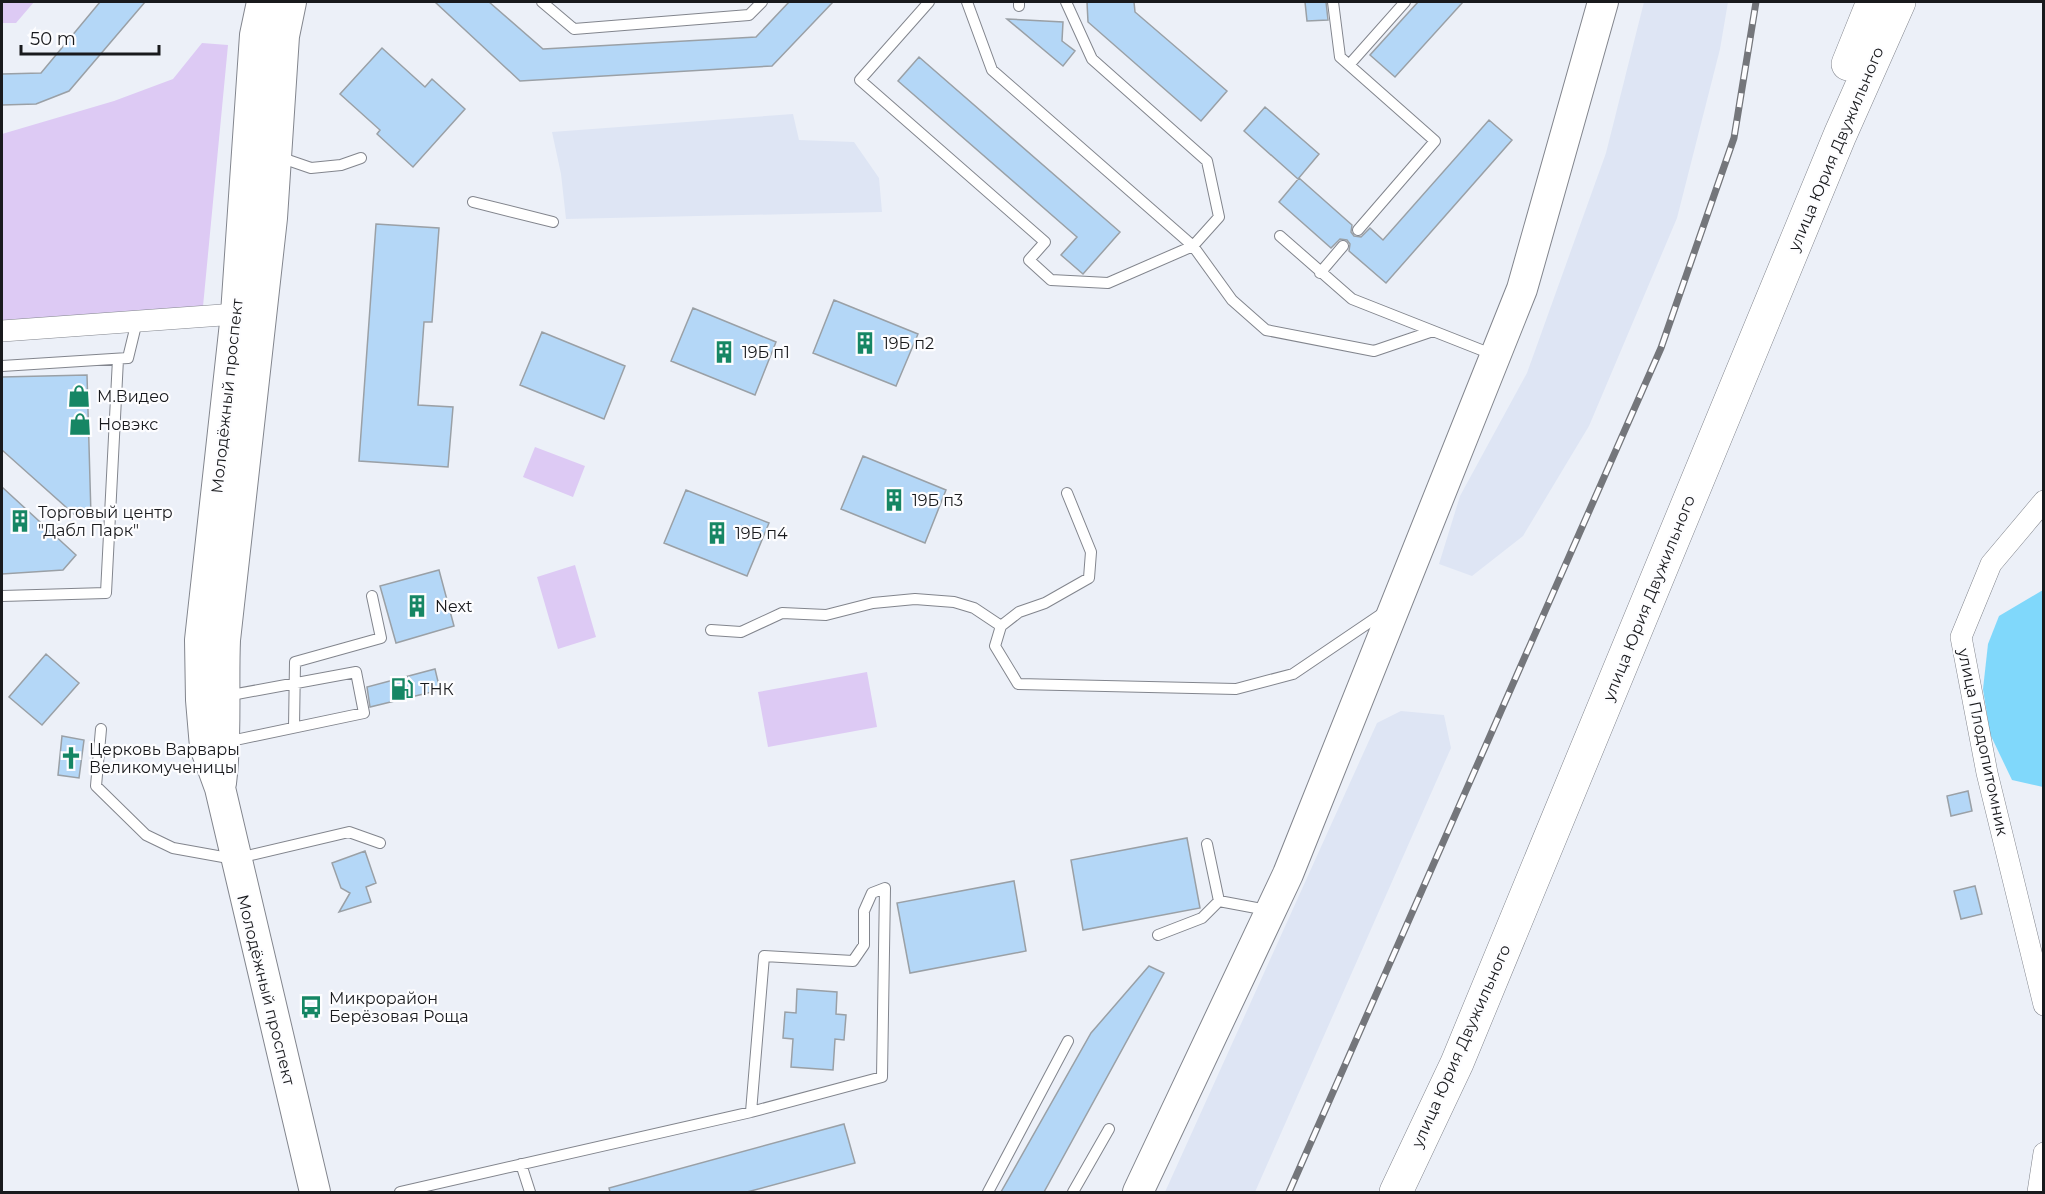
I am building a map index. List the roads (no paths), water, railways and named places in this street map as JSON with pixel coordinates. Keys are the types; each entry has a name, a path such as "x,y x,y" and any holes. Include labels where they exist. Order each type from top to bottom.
{"main road":[{"name":"Молодёжный проспект","path":"262,2 255,35 236,314 200,640 201,700 205,747 220,788 234,859 315,1192"},
{"name":"Молодёжный проспект","path":"220,788 226,742 223,696 225,640 272,218 284,36 291,2"},
{"path":"1138,1192 1288,874 1522,289 1603,2"},
{"name":"улица Юрия Двужильного","path":"1375,1192 1477,971 1569,757 1873,2"},
{"name":"улица Юрия Двужильного","path":"1396,1192 1462,1052 1840,135 1899,2"}],"street":[{"path":"2,331 236,314"},
{"name":"улица Плодопитомник","path":"2043,501 1990,564 1961,637 1987,773 2043,1005"},
{"path":"2038,1192 2043,1153"}],"lane":[{"path":"542,2 574,29 749,15 762,2"},
{"path":"929,2 860,80 1045,242 1029,260 1052,280 1108,283 1193,246 1219,217 1207,161 1092,59 1066,2"},
{"path":"967,2 992,70 1193,246 1232,300 1266,330 1374,351 1433,331"},
{"path":"1333,2 1340,57 1435,141 1358,230"},
{"path":"1349,65 1405,2"},
{"path":"276,155 311,168 341,165 362,158"},
{"path":"473,202 552,222"},
{"path":"1280,236 1352,299 1495,356"},
{"path":"1320,273 1343,246"},
{"path":"2,366 128,358 137,321"},
{"path":"2,596 106,592 118,359"},
{"path":"1067,493 1091,552 1089,578 1045,603 1019,612 1001,626 995,646 1018,684 1236,689 1293,674 1396,604"},
{"path":"294,727 295,662 381,638 372,596"},
{"path":"711,630 741,632 782,613 826,615 873,603 915,599 954,602 974,608 1001,626"},
{"path":"223,696 356,672 364,713 226,742"},
{"path":"101,729 96,786 146,835 173,848 234,859 349,831 380,843"},
{"path":"1207,844 1219,901"},
{"path":"400,1192 751,1112 882,1077 885,888 872,893 864,912 864,945 853,962 764,956 751,1112"},
{"path":"1219,901 1270,911"},
{"path":"1158,935 1202,918 1219,901"},
{"path":"988,1192 1068,1041"},
{"path":"1073,1192 1109,1129"},
{"path":"521,1164 530,1192"}],"water":[{"path":"2043,590 2044,787 2012,780 1990,734 1983,689 1988,644 1999,616"}],"railway":[{"path":"1289,1192 1661,348 1734,138 1756,2"}],"place":[{"name":"19Б п2","path":"865,343"},
{"name":"19Б п1","path":"724,352"},
{"name":"М.Видео","path":"79,396"},
{"name":"Новэкс","path":"80,424"},
{"name":"19Б п3","path":"894,500"},
{"name":"Торговый центр \"Дабл Парк\"","path":"20,521"},
{"name":"19Б п4","path":"717,533"},
{"name":"Next","path":"417,606"},
{"name":"ТНК","path":"402,689"},
{"name":"Церковь Варвары Великомученицы","path":"71,758"},
{"name":"Микрорайон Берёзовая Роща","path":"311,1007"}]}
